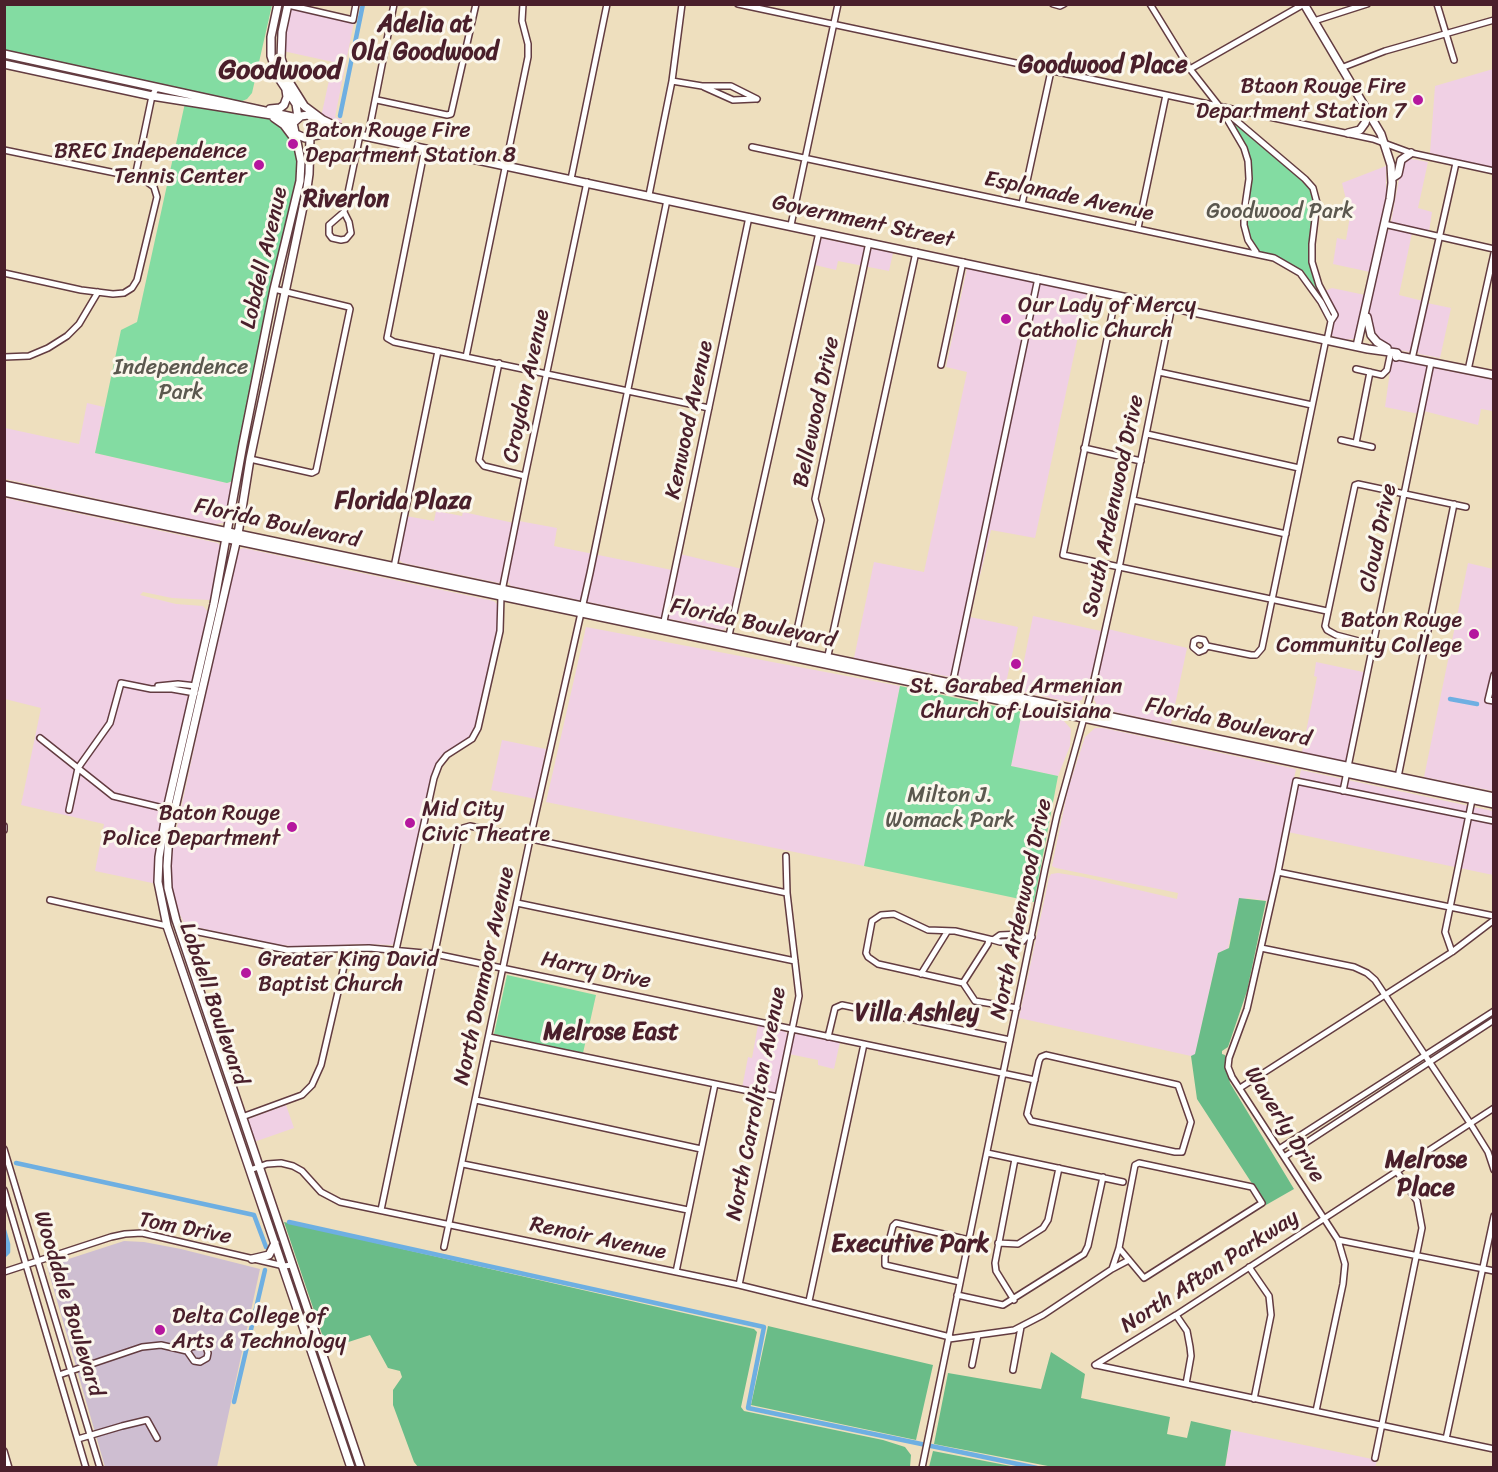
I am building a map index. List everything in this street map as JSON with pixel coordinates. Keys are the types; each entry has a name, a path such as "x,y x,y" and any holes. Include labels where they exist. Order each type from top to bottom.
{"main road":[{"path":"278,4 270,46 274,69 296,104 298,117 294,130"},
{"path":"1304,4 1368,113 1390,160 1392,178 1384,224 1357,346"},
{"path":"4,54 245,105 281,117 302,138 311,137 316,129 314,120 291,86 283,66 281,40 288,5"},
{"path":"274,20 284,22"},
{"path":"4,64 152,96 238,110 298,117 304,115 314,120"},
{"path":"274,69 283,66"},
{"path":"262,111 284,105 287,97 285,88"},
{"path":"303,105 323,120 342,129"},
{"path":"262,111 281,123 298,143"},
{"path":"1348,133 1363,127 1368,113"},
{"name":"Government Street","path":"314,120 328,128 342,129 350,133"},
{"name":"Lobdell Avenue","path":"232,537 237,480 249,415 274,289 300,181 301,161 294,130"},
{"path":"310,146 321,134"},
{"name":"Government Street","path":"311,137 321,134 364,135 1494,375"},
{"name":"Lobdell Avenue","path":"232,537 309,174 311,137"},
{"path":"1392,178 1398,174 1401,160 1412,153"},
{"path":"1365,312 1368,315 1367,324 1371,335 1389,354"},
{"path":"249,415 252,426 247,458 250,459"},
{"name":"Florida Boulevard","path":"4,485 37,496"},
{"name":"Florida Boulevard","path":"4,492 37,496 502,593 568,603 582,610"},
{"name":"Lobdell Boulevard","path":"232,537 193,689 167,808 159,857 159,882 167,926 351,1467"},
{"name":"Lobdell Boulevard","path":"232,537 203,690 170,834 166,867 170,899 361,1467"},
{"name":"Florida Boulevard","path":"340,559 394,567 547,606 582,610 728,640 1446,791 1494,797"},
{"path":"547,606 566,606 568,603"},
{"path":"200,660 202,665 200,682 203,690"},
{"path":"193,689 197,698 194,718 196,723"},
{"name":"Florida Boulevard","path":"1348,770 1398,777 1472,800 1494,804"},
{"path":"174,778 176,787 173,805 176,810"},
{"path":"167,808 176,810"},
{"path":"167,926 179,928"},
{"path":"198,1017 207,1013"},
{"path":"252,1259 269,1255 275,1243"},
{"path":"302,1321 306,1323 319,1342"},
{"path":"316,1365 325,1361"},
{"path":"339,1431 346,1432 356,1451"}],"street":[{"path":"315,12 316,4"},
{"path":"288,5 352,20 356,4"},
{"path":"344,212 350,222 351,233 346,239 332,238 329,234 329,225 344,212 364,135 377,100 375,95 394,4"},
{"path":"377,100 447,115 452,114 476,4"},
{"path":"466,357 528,52 522,21 523,4"},
{"path":"571,179 607,4"},
{"path":"649,195 672,81 682,4"},
{"path":"738,4 1348,133 1412,153 1494,171"},
{"path":"790,225 838,4"},
{"path":"1053,4 1062,5"},
{"path":"1150,4 1190,69 1219,106 1244,148 1248,161 1249,179 1244,225 1248,240 1256,253"},
{"path":"1190,69 1304,4"},
{"path":"1314,21 1367,4"},
{"path":"1437,4 1454,60"},
{"path":"1341,68 1385,51 1445,36 1494,20"},
{"path":"80,80 82,70"},
{"path":"1022,204 1051,71"},
{"path":"120,89 122,79"},
{"path":"672,81 702,86 731,86 757,99 733,100 702,86"},
{"path":"135,177 152,96 157,87"},
{"path":"1138,228 1166,95"},
{"path":"1207,646 1251,655 1256,655 1262,648 1326,340 1335,315 1319,285 1312,262 1317,203 1313,188 1219,106"},
{"name":"Esplanade Avenue","path":"752,147 1256,253 1284,262 1300,273 1332,321"},
{"path":"425,148 387,338 393,342 709,408"},
{"path":"4,150 135,177 154,188 157,197 137,280 132,288 124,293 98,292 4,273"},
{"path":"1412,359 1456,163"},
{"name":"Croydon Avenue","path":"396,950 434,778 439,765 447,755 472,739 478,728 500,631 502,593 525,476 587,182"},
{"name":"North Donmoor Avenue","path":"444,1246 530,839 582,610 667,200"},
{"name":"Kenwood Avenue","path":"662,627 749,217"},
{"path":"1384,224 1494,251 1468,370"},
{"path":"728,640 819,231"},
{"name":"Bellewood Drive","path":"792,654 821,520 815,498 869,242"},
{"path":"827,661 916,252"},
{"path":"941,365 963,262"},
{"path":"952,687 1038,278"},
{"path":"250,459 314,473 325,434 350,309 274,289"},
{"path":"4,357 29,356 68,336 79,324 98,292"},
{"path":"1116,295 1063,555 1328,611"},
{"name":"South Ardenwood Drive","path":"1086,715 1119,568 1172,306"},
{"path":"394,567 438,351"},
{"path":"1356,369 1382,375 1387,370 1389,354"},
{"path":"499,363 479,460 483,466 525,476"},
{"name":"Cloud Drive","path":"1343,791 1406,494 1431,363"},
{"path":"1159,372 1312,405"},
{"path":"1356,443 1370,372"},
{"path":"1147,434 1299,468"},
{"path":"1341,440 1372,447"},
{"path":"1084,448 1141,461"},
{"path":"1374,645 1336,635 1327,630 1325,626 1355,485 1466,507"},
{"path":"1133,500 1286,534"},
{"path":"1398,777 1454,504"},
{"path":"1494,675 1488,700 1494,701"},
{"path":"69,810 78,768 110,723 121,683 151,689 203,690"},
{"name":"North Ardenwood Drive","path":"922,1467 1017,1008 1029,937 1057,815 1086,715"},
{"path":"40,738 118,798 167,808"},
{"name":"Waverly Drive","path":"1316,1411 1343,1284 1345,1264 1338,1240 1228,1067 1229,1058 1247,1009 1296,781 1343,791"},
{"path":"1343,791 1494,821"},
{"path":"1452,952 1445,932 1472,800"},
{"path":"381,1210 459,837 463,828 470,826 787,893"},
{"name":"North Carrollton Avenue","path":"739,1285 799,996 787,893 786,856"},
{"path":"1278,872 1494,918"},
{"path":"50,900 167,926"},
{"path":"517,903 795,961"},
{"path":"1017,1008 975,1001 963,983 878,964 866,953 872,921 881,915 894,914 928,930 955,931 991,939 1000,935 1022,934 1029,937"},
{"path":"1240,1088 1452,952 1494,918"},
{"name":"Harry Drive","path":"179,928 287,950 396,950 435,954 1035,1080"},
{"path":"921,974 947,932"},
{"path":"963,983 991,939"},
{"path":"1261,948 1354,967 1367,973 1386,994 1470,1123 1488,1152 1494,1170"},
{"path":"242,1117 295,1098 312,1085 327,1044 348,949"},
{"path":"828,1036 835,1008 842,1005 1010,1040"},
{"path":"1279,1149 1494,1011"},
{"path":"1284,1157 1494,1020"},
{"path":"489,1037 778,1097"},
{"path":"809,1301 864,1044"},
{"path":"1046,1055 1178,1084 1191,1117 1184,1149 1180,1153 1033,1122 1027,1117 1035,1080 1041,1057 1046,1055"},
{"path":"676,1272 715,1084"},
{"path":"476,1100 701,1149"},
{"name":"North Afton Parkway","path":"1186,1384 1095,1365 1176,1316 1494,1108"},
{"path":"240,1140 249,1137"},
{"name":"Wooddale Boulevard","path":"4,1149 100,1467"},
{"path":"987,1153 1123,1182"},
{"path":"1014,1300 996,1271 995,1263 1015,1159"},
{"path":"1112,1269 1119,1248 1135,1165 1139,1162 1252,1187 1262,1203 1144,1278 1119,1248"},
{"name":"Renoir Avenue","path":"250,1170 267,1164 281,1163 302,1171 321,1192 330,1198 739,1285 950,1338"},
{"path":"463,1164 688,1210"},
{"path":"999,1243 1018,1244 1043,1228 1048,1220 1059,1168"},
{"path":"1375,1458 1422,1228 1417,1201 1396,1170"},
{"path":"957,1295 1003,1305 1084,1254 1088,1246 1103,1177"},
{"name":"Wooddale Boulevard","path":"4,1190 87,1467"},
{"path":"1446,1439 1494,1216"},
{"path":"960,1282 885,1265 885,1257 893,1226 896,1223 969,1240"},
{"name":"Tom Drive","path":"4,1272 125,1234 142,1233 284,1266 292,1265"},
{"path":"1338,1240 1494,1271"},
{"path":"950,1338 1014,1330 1021,1327 1129,1260"},
{"path":"1249,1267 1269,1296 1271,1315 1254,1399"},
{"path":"1176,1316 1187,1332 1190,1347 1191,1356 1186,1384 1494,1449"},
{"path":"1013,1370 1021,1327"},
{"path":"972,1365 978,1335"},
{"path":"59,1375 142,1347 160,1345 187,1351"},
{"path":"78,1439 147,1420 157,1438"},
{"path":"4,1451 9,1467"}],"shaded area":[{"path":"290,9 354,22 335,117 342,120 341,125 321,117 333,62 283,51 283,38"},
{"path":"1493,69 1493,169 1430,153 1435,86"},
{"path":"1407,158 1428,162 1418,208 1432,212 1429,231 1391,222 1401,168"},
{"path":"1386,166 1386,199 1370,272 1333,264 1337,238 1346,240 1350,216 1342,183"},
{"path":"1392,228 1412,233 1399,295 1423,301 1413,349 1409,352 1382,344 1372,331 1368,317 1387,231"},
{"path":"820,238 893,253 889,271 838,261 836,270 815,265"},
{"path":"967,268 1087,294 1035,538 991,530 970,617 1018,627 1005,688 854,658 874,562 924,572 967,372 946,367"},
{"path":"1332,288 1365,295 1354,339 1341,340 1331,335 1336,316 1325,291"},
{"path":"1427,303 1451,308 1440,358 1419,354 1417,350"},
{"path":"1392,357 1425,364 1427,370 1419,414 1385,407"},
{"path":"1434,368 1493,380 1493,411 1481,409 1478,425 1424,411"},
{"path":"87,403 104,407 95,453 227,483 233,481 224,523 214,524 5,479 5,428 79,444"},
{"path":"5,498 218,543 222,548 210,600 172,598 143,592 140,595 176,604 203,606 208,612 193,681 157,683 155,692 179,693 187,695 189,699 158,840 157,884 95,871 104,824 21,805 41,708 5,699"},
{"path":"436,511 462,516 463,512 514,523 499,583 403,563 399,560 406,516 434,521"},
{"path":"519,521 557,528 554,546 672,570 676,553 742,569 728,627 723,630 511,586 507,576"},
{"path":"243,548 494,601 497,604 498,627 476,727 471,737 439,766 395,943 392,945 301,947 281,945 185,925 175,905 171,861 175,836 236,554"},
{"name":"Baton Rouge Community College","path":"1468,563 1493,569 1493,791 1424,777"},
{"path":"1033,616 1101,631 1094,667 1082,700 1074,703 1018,691"},
{"path":"586,627 900,686 864,866 546,802"},
{"path":"1108,629 1187,648 1171,724 1100,709 1097,705 1094,700"},
{"path":"1316,662 1368,673 1348,767 1301,757 1317,677 1314,676"},
{"path":"1022,712 1063,720 1071,729 1070,746 1058,776 1011,766"},
{"path":"1095,728 1296,769 1268,901 1247,898 1234,918 1228,949 1218,953 1195,1055 1191,1056 1019,1018 1051,874 1083,877 1177,899 1178,893 1052,866 1068,789 1085,737"},
{"path":"502,740 546,749 536,799 491,790"},
{"path":"1301,770 1493,811 1493,875 1288,832"},
{"path":"758,1025 788,1034 774,1094 742,1088 748,1057 752,1058"},
{"path":"796,1034 840,1042 834,1069 818,1065 818,1060 789,1054 793,1037"},
{"path":"286,1105 294,1128 254,1142 248,1119"},
{"path":"124,1241 181,1249 260,1269 217,1467 105,1467 47,1266"},
{"path":"1231,1430 1377,1460 1375,1468 1225,1468"}],"green space":[{"path":"4,5 272,5 252,93 240,102 5,53"},
{"name":"Independence Park","path":"185,103 266,117 274,121 288,133 298,158 300,176 245,410 233,481 227,483 95,453 121,330 137,322"},
{"name":"Goodwood Park","path":"1227,114 1304,180 1313,191 1315,197 1310,258 1332,314 1304,274 1288,262 1259,251 1247,234 1245,214 1251,169"},
{"name":"Milton J. Womack Park","path":"900,686 1022,712 1011,766 1058,776 1034,902 864,866"},
{"path":"1239,898 1266,901 1247,991 1228,1047 1222,1051 1222,1054 1225,1055 1230,1083 1294,1189 1266,1205 1197,1099 1191,1056 1195,1054 1218,953 1229,948"},
{"path":"507,975 596,995 583,1053 494,1034"},
{"path":"284,1222 754,1329 757,1332 741,1407 744,1411 883,1440 905,1447 911,1455 910,1467 418,1467 414,1462 393,1405 393,1390 402,1377 400,1371 388,1368 370,1335 327,1349"},
{"path":"768,1326 933,1365 916,1440 751,1405"},
{"path":"1051,1352 1085,1374 1081,1398 1170,1417 1167,1434 1187,1438 1191,1421 1231,1430 1225,1467 1053,1467 934,1444 948,1373 1041,1389"},
{"path":"933,1451 1016,1467 929,1467"}],"waterway":[{"path":"340,116 363,4"},
{"path":"1450,699 1477,704"},
{"path":"16,1163 254,1215 266,1247"},
{"path":"289,1222 764,1327 748,1408 1037,1468"},
{"path":"4,1230 8,1244 8,1252 4,1256"},
{"path":"234,1402 265,1270"}],"place":[{"name":"Btaon Rouge Fire Department Station 7","path":"1418,100"},
{"name":"Baton Rouge Fire Department Station 8","path":"293,144"},
{"name":"BREC Independence Tennis Center","path":"259,165"},
{"name":"Our Lady of Mercy Catholic Church","path":"1006,319"},
{"name":"Baton Rouge Community College","path":"1474,634"},
{"name":"St. Garabed Armenian Church of Louisiana","path":"1016,664"},
{"name":"Mid City Civic Theatre","path":"410,823"},
{"name":"Baton Rouge Police Department","path":"292,827"},
{"name":"Greater King David Baptist Church","path":"246,973"},
{"name":"Delta College of Arts & Technology","path":"160,1330"}],"district":[{"name":"Adelia at Old Goodwood","path":"425,39"},
{"name":"Goodwood Place","path":"1103,66"},
{"name":"Goodwood","path":"280,71"},
{"name":"Riverlon","path":"346,200"},
{"name":"Florida Plaza","path":"403,502"},
{"name":"Villa Ashley","path":"917,1014"},
{"name":"Melrose East","path":"611,1033"},
{"name":"Melrose Place","path":"1426,1175"},
{"name":"Executive Park","path":"910,1245"}]}
